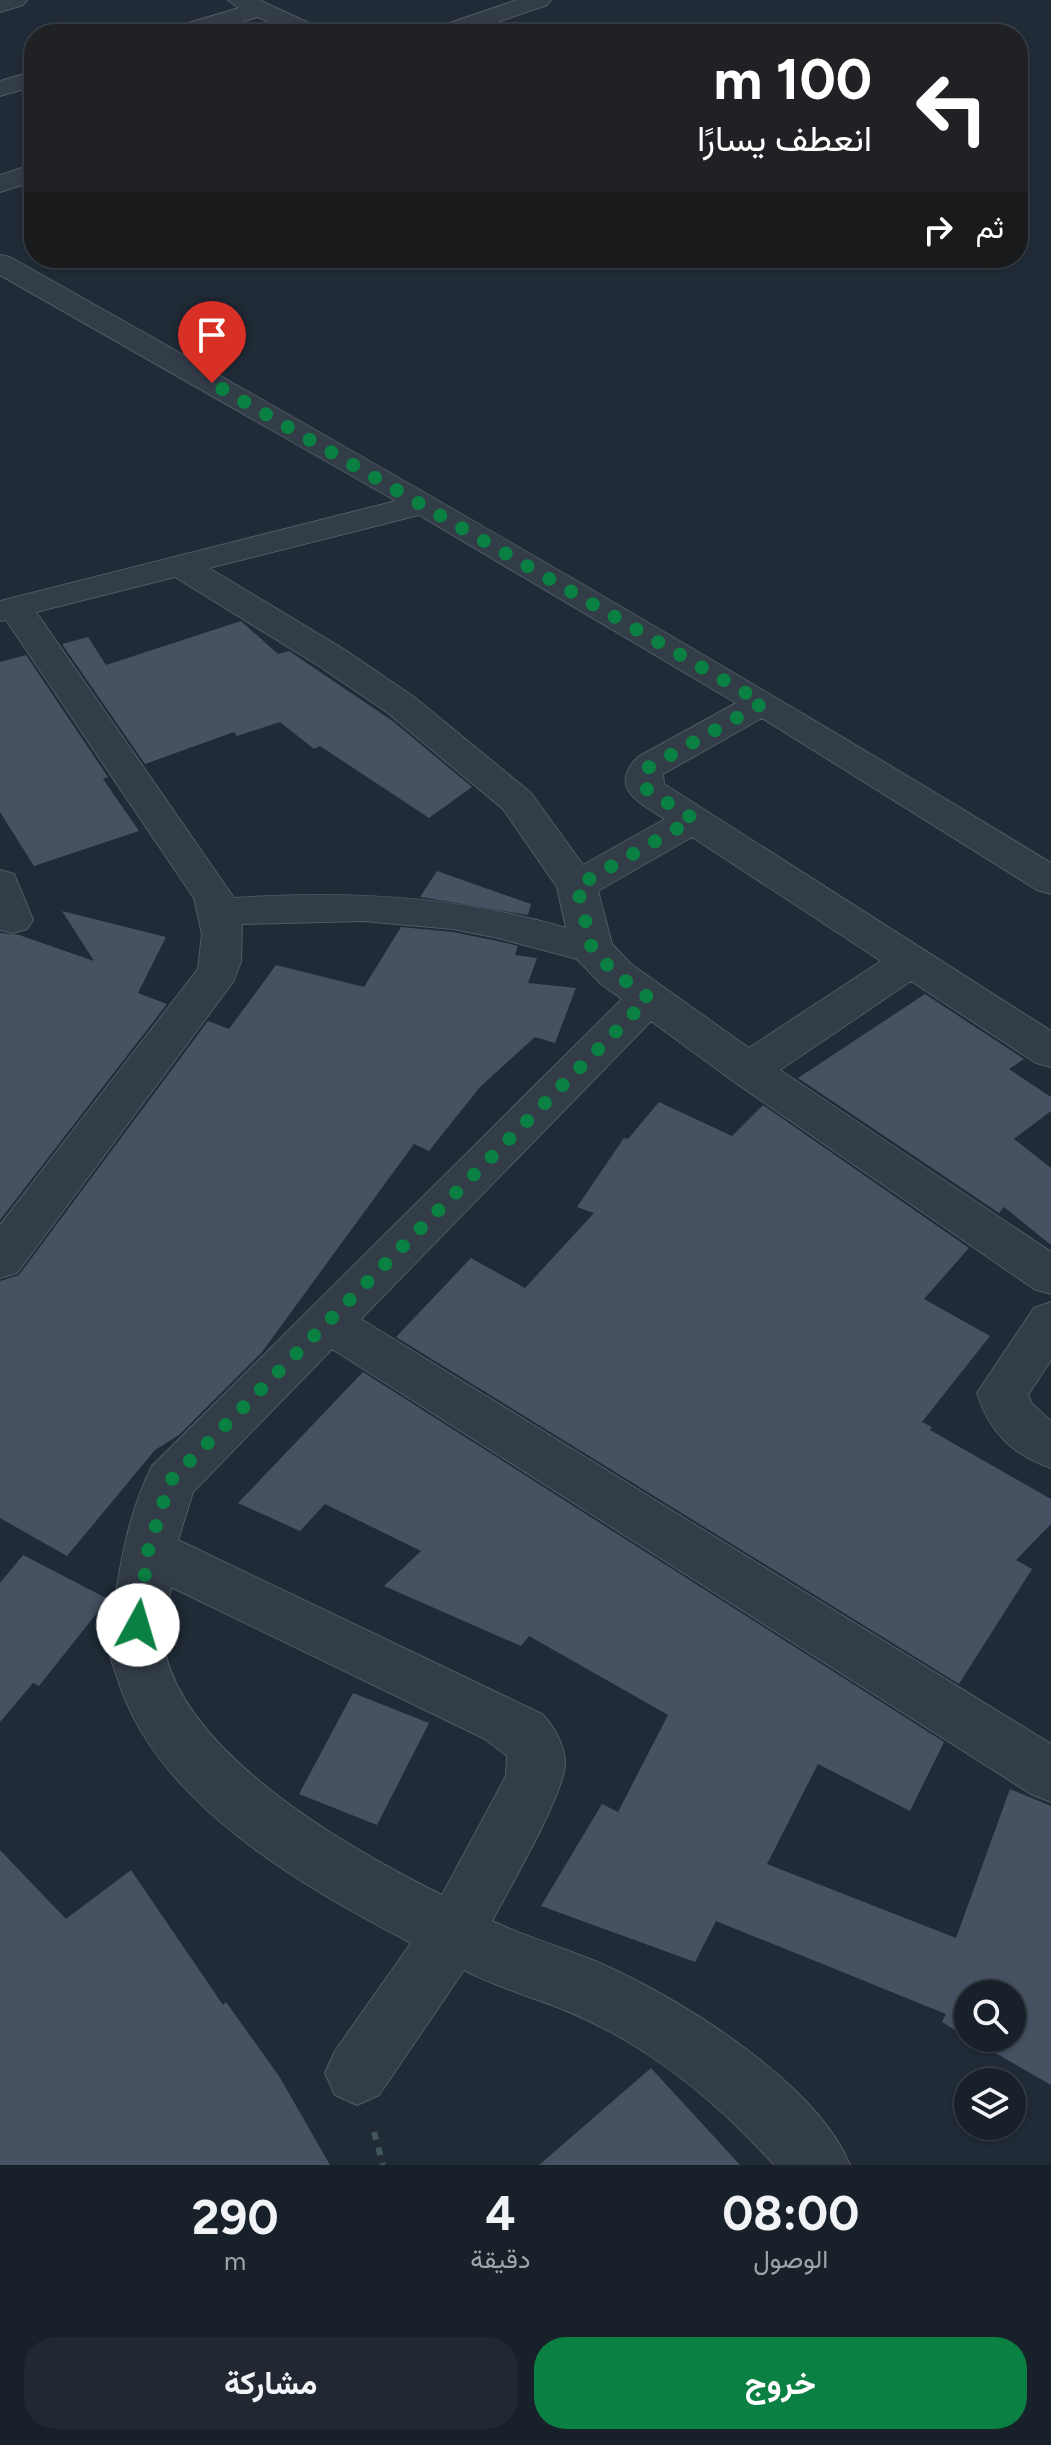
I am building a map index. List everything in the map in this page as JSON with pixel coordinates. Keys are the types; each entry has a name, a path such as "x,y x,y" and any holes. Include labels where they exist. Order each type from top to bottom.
{"street":[{"path":"0,5 15,0"},
{"path":"469,24 539,0"},
{"path":"201,24 250,4 293,24"},
{"path":"0,89 24,81"},
{"path":"0,184 24,176"},
{"path":"0,263 424,504 763,703 1051,881"},
{"path":"0,1260 218,972 224,946 223,921 214,897 8,609 424,504"},
{"path":"181,566 332,658 460,751 517,801 577,886 592,949"},
{"path":"763,703 646,769 643,783 648,791 1051,1052"},
{"path":"577,886 694,819"},
{"path":"220,912 312,905 414,909 475,917 592,949 616,974 748,1070 1051,1276"},
{"path":"748,1070 910,961"},
{"path":"649,998 170,1481 148,1551 136,1650 153,1701 208,1775 274,1827 372,1891 507,1960 577,1984 643,2017 706,2057 764,2106 818,2165"},
{"path":"1051,1321 1002,1393 1012,1418 1023,1430 1051,1447"},
{"path":"327,1322 1051,1775"},
{"path":"148,1551 505,1721 521,1729 532,1742 538,1769 533,1782 454,1933 357,2073"}],"building":[{"path":"241,621 278,654 289,651 394,722 472,787 429,818 320,746 314,749 280,722 237,736 234,732 145,764 62,644 88,637 106,665"},
{"path":"26,655 108,777 103,779 139,831 34,866 0,812 0,662"},
{"path":"437,871 531,904 528,915 420,897"},
{"path":"62,911 166,937 138,993 167,1004 0,1220 0,933 19,935 94,961"},
{"path":"401,927 453,932 497,941 518,946 515,955 537,958 528,983 576,988 555,1043 535,1037 480,1087 429,1151 414,1144 262,1352 179,1435 155,1450 67,1556 0,1518 0,1281 19,1275 208,1021 229,1029 276,965 364,987"},
{"path":"925,994 1024,1059 1009,1069 1051,1097 1051,1111 1014,1139 1051,1168 1051,1245 1004,1207 999,1213 798,1078"},
{"path":"659,1102 732,1136 763,1105 969,1248 924,1299 990,1336 922,1422 932,1427 930,1430 1051,1499 1051,1524 1016,1560 1032,1569 959,1684 396,1337 471,1258 525,1288 594,1213 577,1207 624,1138 628,1139"},
{"path":"363,1372 944,1742 910,1811 818,1764 767,1864 956,1938 1010,1789 1051,1806 1051,2085 993,2052 1026,2052 1026,1980 954,1980 954,2029 942,2022 946,2014 716,1921 695,1962 541,1906 602,1804 618,1812 668,1715 529,1636 521,1646 384,1586 421,1551 325,1504 300,1531 238,1503"},
{"path":"23,1555 108,1599 39,1686 33,1683 0,1722 0,1583"},
{"path":"353,1693 429,1723 377,1825 299,1794"},
{"path":"0,1850 66,1919 131,1870 223,2005 226,2002 279,2076 330,2165 0,2165"},
{"path":"651,2068 740,2165 539,2165"}],"route":[{"path":"138,1625 148,1551 170,1481 649,998 616,974 592,949 577,886 694,819 648,791 643,783 646,769 763,703 212,383"}]}
